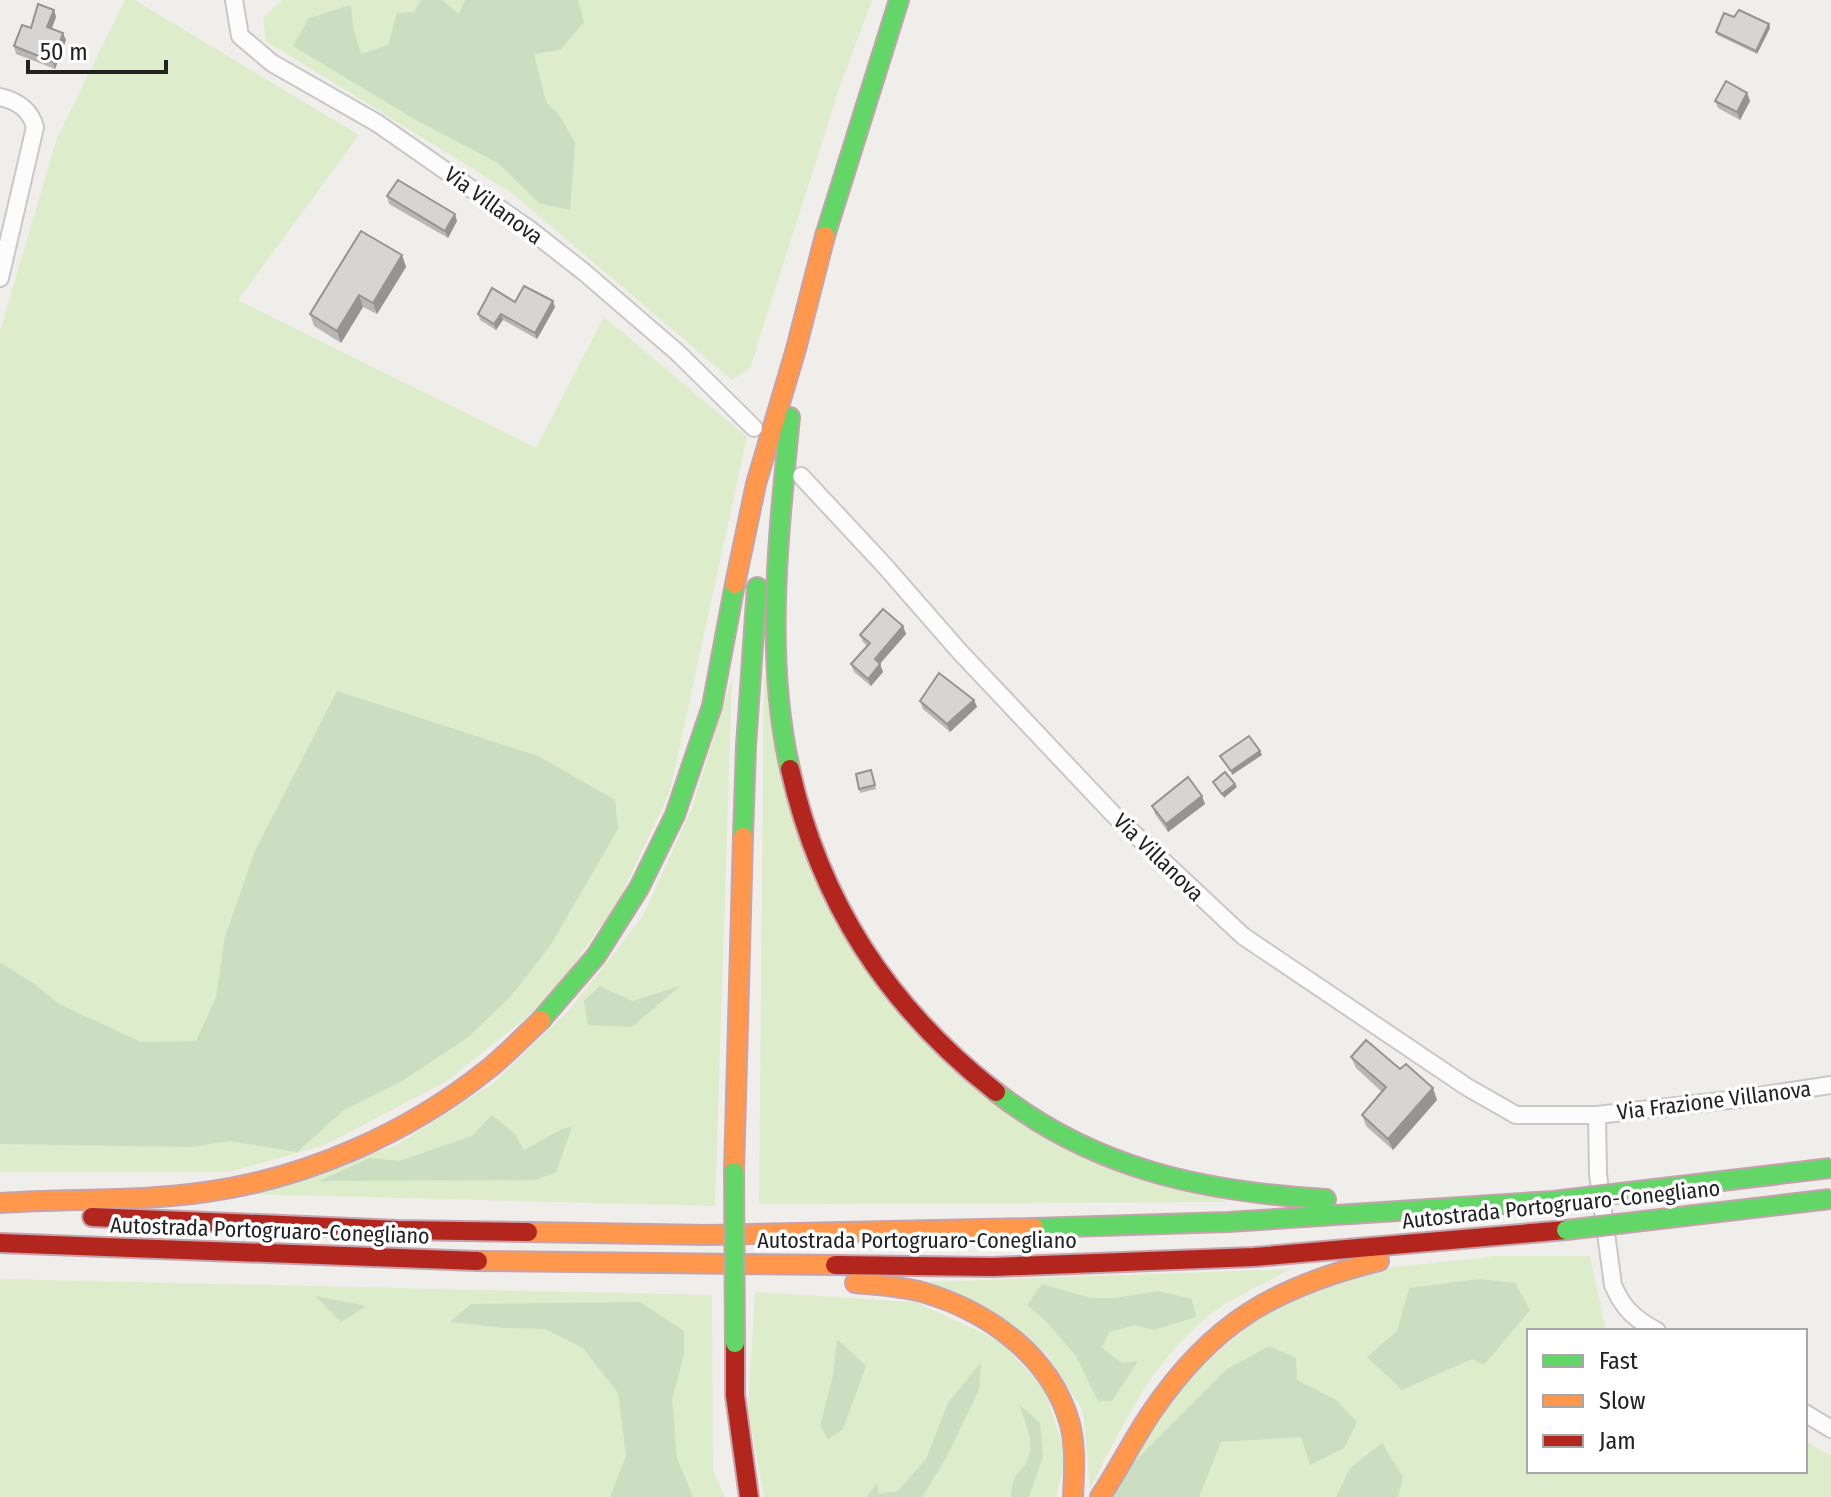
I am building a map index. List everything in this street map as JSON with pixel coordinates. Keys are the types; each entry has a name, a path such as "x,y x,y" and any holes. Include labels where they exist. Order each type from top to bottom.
{"highway":[{"path":"0,1203 148,1198 213,1190 266,1181 332,1159 393,1131 451,1099 536,1027 574,988 633,903 664,842 705,733 725,655 751,503 796,348 819,255 899,0"},
{"path":"749,1497 736,1411 734,1172 746,746 758,567 796,348"},
{"path":"796,348 781,508 775,623 778,685 788,761 801,819 821,874 849,932 885,983 923,1030 959,1064 1003,1098 1041,1125 1084,1148 1137,1169 1213,1189 1295,1198 1473,1206"},
{"name":"Autostrada Portogruaro-Conegliano","path":"0,1214 398,1230 708,1235 969,1231 1182,1223 1553,1201 1831,1168"},
{"name":"Autostrada Portogruaro-Conegliano","path":"0,1243 462,1261 993,1267 1254,1257 1566,1230 1831,1199"},
{"path":"1100,1497 1149,1415 1184,1366 1221,1332 1265,1299 1351,1267 1491,1237"},
{"path":"462,1261 619,1279 851,1282 920,1291 959,1305 998,1325 1043,1367 1068,1416 1076,1446 1077,1477 1073,1497"}],"street":[{"name":"Via Villanova","path":"234,0 240,36 272,63 377,123 529,229 678,353 754,428"},
{"path":"0,97 18,102 32,118 35,127 0,278"},
{"name":"Via Villanova","path":"801,476 960,652 1113,814 1243,936 1467,1087 1516,1115 1597,1115"},
{"name":"Via Frazione Villanova","path":"1597,1115 1831,1085"},
{"path":"1597,1115 1598,1174 1613,1285 1620,1302 1633,1318 1653,1329"},
{"path":"1807,1414 1831,1429"}],"green space":[{"path":"125,0 134,0 359,135 238,300 536,448 604,317 747,437 670,791 618,902 548,1000 447,1081 325,1145 229,1172 0,1172 0,331 57,138"},
{"path":"282,0 872,0 841,83 750,368 732,380 512,193 266,41 263,18"},
{"path":"421,0 442,0 459,14 465,0 578,0 584,22 560,50 534,54 546,102 560,116 575,143 570,210 539,203 498,163 414,119 293,46 309,18 351,5 353,27 361,54 388,45 397,13 414,12"},
{"path":"764,671 810,872 964,1080 1227,1202 759,1204"},
{"path":"732,678 715,1206 246,1194 397,1145 492,1084 570,1009 643,916 692,808"},
{"path":"337,691 538,756 615,800 618,829 550,946 511,996 467,1038 402,1081 344,1110 297,1152 230,1141 191,1147 0,1144 0,962 59,1004 141,1042 196,1041 216,997 225,937 255,851"},
{"path":"600,986 632,1001 680,986 632,1027 588,1025 584,1001"},
{"path":"492,1115 515,1134 524,1150 562,1129 572,1127 556,1172 536,1180 319,1181 370,1158 399,1161 472,1136"},
{"path":"1497,1256 1590,1256 1605,1327 1609,1329 1527,1329 1527,1473 1807,1473 1807,1442 1831,1456 1831,1497 1111,1497 1182,1383 1282,1298 1386,1268"},
{"path":"1291,1269 1225,1304 1186,1336 1139,1398 1090,1489 1083,1411 1046,1353 926,1282"},
{"path":"0,1279 712,1295 713,1470 725,1497 0,1497"},
{"path":"1479,1279 1515,1283 1530,1310 1484,1365 1472,1359 1402,1390 1367,1357 1397,1331 1409,1288"},
{"path":"1042,1284 1090,1298 1115,1298 1158,1291 1192,1299 1196,1317 1154,1330 1135,1325 1109,1332 1102,1348 1122,1363 1138,1361 1112,1401 1098,1401 1076,1356 1044,1319 1027,1305"},
{"path":"755,1292 915,1302 1002,1342 1045,1390 1066,1456 1056,1497 764,1497 748,1410"},
{"path":"315,1296 366,1306 341,1322"},
{"path":"640,1302 684,1331 684,1355 672,1399 677,1458 693,1497 610,1497 626,1456 618,1393 583,1348 545,1329 450,1322 471,1304"},
{"path":"837,1339 866,1366 843,1429 828,1439 820,1426 833,1375"},
{"path":"1269,1346 1296,1358 1297,1380 1336,1400 1357,1422 1344,1448 1310,1465 1301,1437 1221,1442 1199,1497 1113,1497 1130,1466 1227,1369"},
{"path":"981,1362 979,1390 946,1458 922,1497 866,1497 877,1484 879,1494 898,1491 926,1459 948,1403"},
{"path":"1019,1404 1040,1423 1043,1456 1029,1497 1011,1497 1013,1481 1027,1462 1030,1449 1028,1429"},
{"path":"1382,1443 1403,1477 1398,1497 1336,1497 1350,1468"}],"building":[{"path":"38,4 54,10 47,27 63,33 53,62 14,46 22,25 31,28"},
{"path":"1739,10 1769,24 1756,51 1716,32 1724,13 1734,17"},
{"path":"1726,81 1747,93 1737,112 1715,101"},
{"path":"398,180 455,214 445,231 387,196"},
{"path":"361,231 402,255 373,303 359,295 337,331 310,314"},
{"path":"524,286 553,301 535,333 501,314 494,324 478,314 492,288 515,302"},
{"path":"883,609 903,626 875,659 880,664 868,679 851,664 870,643 860,635"},
{"path":"939,673 974,700 947,724 920,701"},
{"path":"1249,736 1260,751 1231,771 1220,756"},
{"path":"871,770 875,785 859,789 856,774"},
{"path":"1225,772 1235,784 1222,794 1213,782"},
{"path":"1188,777 1202,796 1166,824 1152,806"},
{"path":"1366,1040 1400,1069 1406,1064 1433,1088 1388,1139 1362,1115 1386,1087 1351,1057"}],"traffic: fast":[{"path":"825,236 899,0"},
{"path":"790,417 778,549 776,638 777,682 790,769"},
{"path":"541,1020 596,956 639,888 675,815 712,706 735,584"},
{"path":"743,837 757,587"},
{"path":"996,1092 1072,1140 1152,1172 1237,1190 1326,1199"},
{"path":"1553,1201 1831,1168"},
{"path":"734,1172 735,1343"},
{"path":"1566,1230 1831,1199"},
{"path":"1034,1228 1228,1222 1553,1201"}],"traffic: slow":[{"path":"735,584 756,484 825,236"},
{"path":"734,1172 743,837"},
{"path":"0,1203 206,1192 281,1176 318,1164 390,1133 424,1114 494,1064 541,1020"},
{"path":"528,1232 708,1235 1034,1228"},
{"path":"478,1261 835,1265"},
{"path":"1100,1497 1144,1423 1174,1382 1222,1332 1277,1297 1308,1283 1379,1261"},
{"path":"855,1283 905,1288 946,1300 992,1324 1032,1357 1061,1399 1070,1424 1074,1451 1073,1497"}],"traffic: jam":[{"path":"790,769 820,864 840,908 864,949 922,1025 996,1092"},
{"path":"92,1217 398,1230 528,1232"},
{"path":"835,1265 993,1267 1254,1257 1566,1230"},
{"path":"0,1243 478,1261"},
{"path":"735,1343 735,1395 749,1497"}]}
